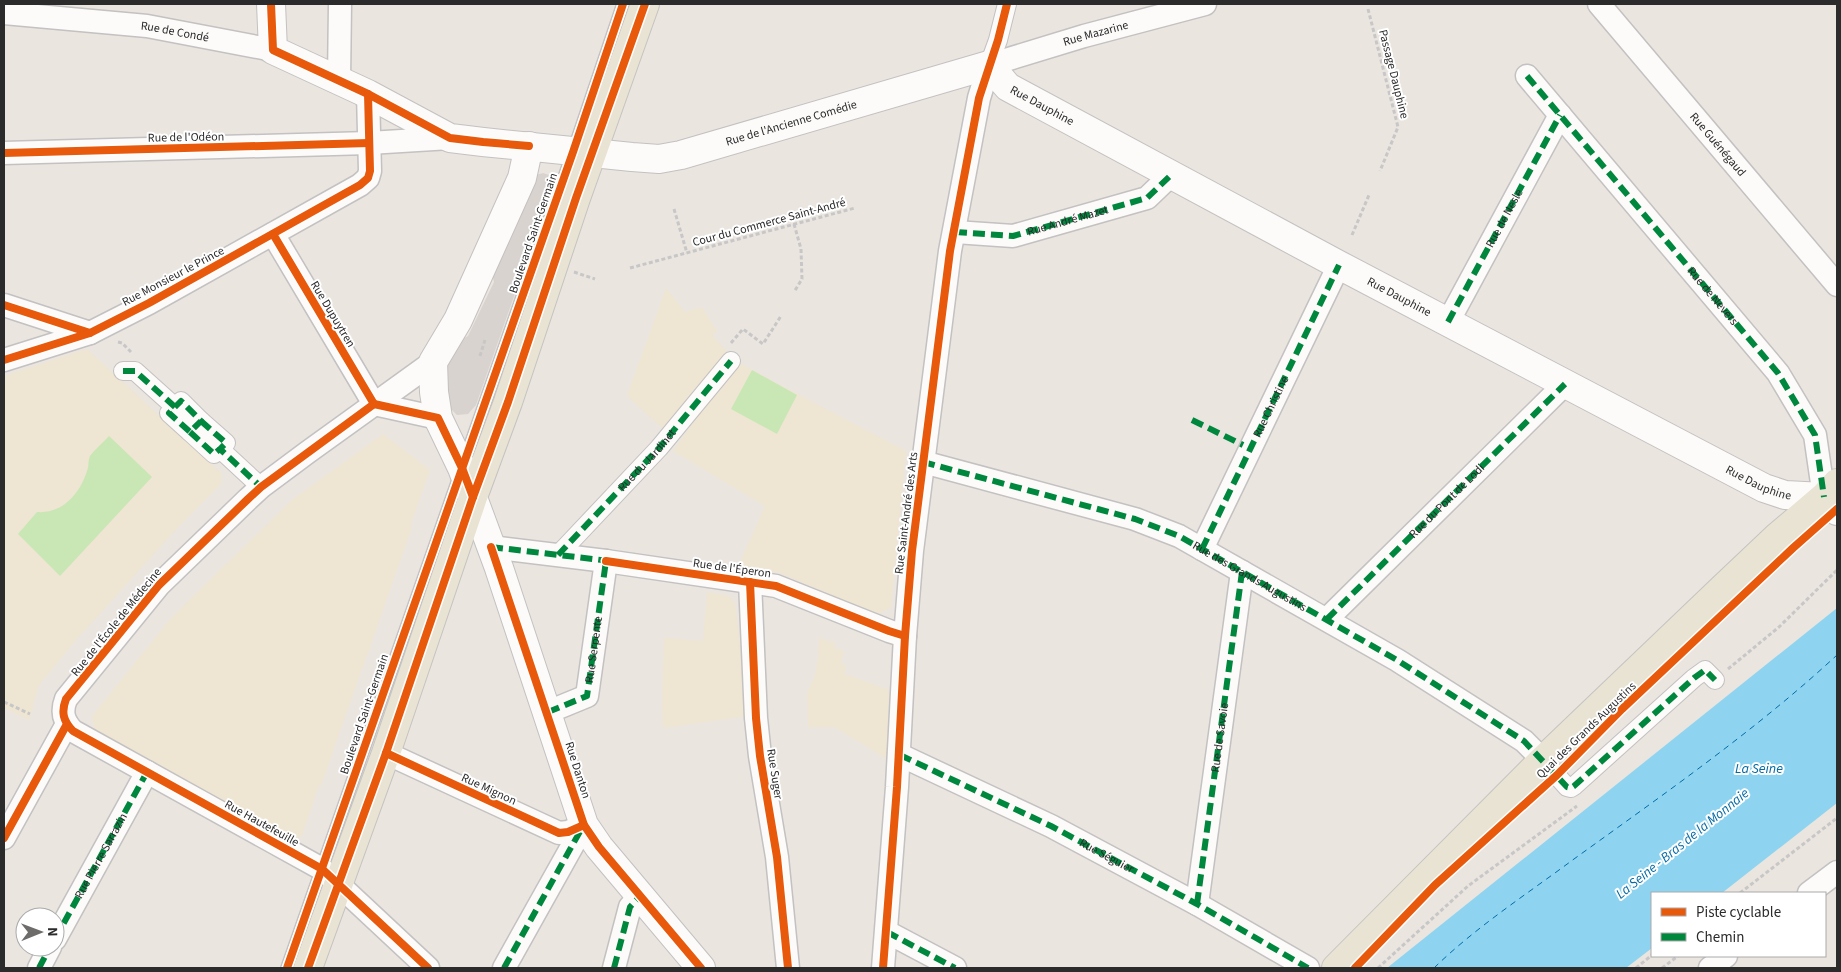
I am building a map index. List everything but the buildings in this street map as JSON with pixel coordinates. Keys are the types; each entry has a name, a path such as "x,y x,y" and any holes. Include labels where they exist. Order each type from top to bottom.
{"main road":[{"name":"Boulevard Saint-Germain","path":"308,968 330,876 386,752 473,497 508,402 582,153 645,4"},
{"name":"Quai des Grands Augustins","path":"1336,968 1543,760 1777,537 1833,497"}],"street":[{"path":"271,4 273,50"},
{"path":"339,80 340,4"},
{"path":"989,65 998,40 1007,4"},
{"name":"Rue Mazarine","path":"989,65 1055,44 1205,4"},
{"name":"Rue Guénégaud","path":"1599,4 1837,285"},
{"name":"Rue de Condé","path":"4,13 147,26 273,50 368,94 450,138"},
{"name":"Rue de l'Ancienne Comédie","path":"450,138 582,153 659,159 681,155 989,65"},
{"name":"Rue Dauphine","path":"989,65 1008,87 1339,266 1764,488 1785,494 1833,497"},
{"name":"Rue Saint-André des Arts","path":"883,968 900,755 905,636 912,550 950,251 979,98 989,65"},
{"name":"Rue de Nevers","path":"1527,76 1778,373 1815,435 1833,497"},
{"path":"368,94 369,143"},
{"name":"Rue de Nesle","path":"1448,322 1560,116"},
{"name":"Rue de l'Odéon","path":"4,153 369,143 450,138"},
{"name":"Rue Monsieur le Prince","path":"4,360 90,333 149,303 360,185 368,178 370,171 369,143"},
{"path":"374,404 433,362 458,320 522,178 529,146"},
{"name":"Rue André Mazet","path":"954,232 1013,236 1147,198 1171,174"},
{"name":"Rue Dupuytren","path":"273,234 374,404"},
{"name":"Rue Christine","path":"1202,549 1339,266"},
{"path":"4,306 90,333"},
{"name":"Rue du Jardinet","path":"558,555 659,448 731,361"},
{"path":"433,362 434,392 438,418 462,468 473,497"},
{"path":"123,371 135,371 175,407 169,412 195,426 214,454 220,449 260,487"},
{"name":"Rue du Pont de Lodi","path":"1327,619 1565,384"},
{"path":"374,404 438,418"},
{"name":"Rue de l'École de Médecine","path":"67,724 63,715 63,706 66,699 152,592 260,487 374,404"},
{"name":"Rue des Grands Augustins","path":"923,462 1135,519 1179,536 1397,660 1524,741 1543,760"},
{"name":"Rue Danton","path":"473,497 548,712 584,825 599,847 701,968"},
{"name":"Rue de l'Éperon","path":"491,547 606,561 776,586 905,636"},
{"name":"Rue Serpente","path":"548,712 587,696 606,561"},
{"name":"Rue de Savoie","path":"1197,904 1242,572"},
{"name":"Rue Suger","path":"750,582 756,718 760,756 777,857 788,968"},
{"path":"1543,760 1567,787 1571,788 1694,678 1705,670 1715,680"},
{"path":"4,838 67,724"},
{"name":"Rue Hautefeuille","path":"67,724 73,730 330,876 428,968"},
{"name":"Rue Mignon","path":"386,752 559,833 568,832 584,825"},
{"name":"Rue Séguier","path":"900,755 1051,826 1197,904 1308,968"},
{"name":"Rue Pierre Sarrazin","path":"65,920 148,772"},
{"path":"504,968 584,825"},
{"path":"1810,892 1837,872"},
{"path":"614,968 630,907 640,896"},
{"path":"887,932 955,968"}],"lane":[{"name":"Boulevard Saint-Germain","path":"287,968 330,876 462,468 582,153 623,4"}],"path":[{"path":"1352,235 1369,194"},
{"path":"794,224 800,248 802,279 794,292"},
{"path":"731,343 743,329 763,344 781,316"},
{"path":"480,356 485,340"},
{"path":"122,343 136,357"},
{"path":"4,702 30,714"},
{"path":"1741,892 1837,818"},
{"path":"1636,968 1651,956"},
{"path":"1662,968 1677,957"}],"shaded area":[{"path":"543,173 549,175 553,185 476,405 468,414 457,415 446,404 444,371 459,341 468,336 494,282 492,274 536,175"},
{"path":"666,288 685,312 702,307 717,331 712,335 728,353 664,430 627,396"},
{"path":"87,349 221,473 221,484 180,525 76,640 39,685 29,720 4,708 4,376"},
{"path":"737,362 906,451 891,607 877,615 776,571 775,573 738,567 765,506 673,451"},
{"path":"383,434 430,470 371,648 364,663 365,667 363,666 302,836 295,838 95,731 92,716 172,617 292,500"},
{"path":"707,592 729,596 735,603 748,716 663,728 664,638 703,641"},
{"path":"819,638 836,643 834,648 844,651 841,664 846,665 845,674 889,690 887,759 834,727 808,727 807,693 815,676"}],"green space":[{"path":"752,370 797,395 777,434 731,409"},
{"path":"109,436 152,477 60,576 18,534 37,512 55,510 75,494 88,469 90,456"}],"water":[{"name":"La Seine","path":"1837,608 1837,803 1723,892 1651,892 1651,949 1626,968 1387,968"}],"ferry route":[{"path":"1434,968 1502,911 1675,786 1742,735 1837,655"}],"marked path":[{"path":"1527,76 1778,373 1815,435 1824,497"},
{"path":"1448,322 1560,115"},
{"path":"955,232 1013,236 1147,198 1171,175"},
{"path":"1202,549 1339,265"},
{"path":"558,555 659,448 731,361"},
{"path":"123,371 135,371 175,407 169,413 190,432 201,421 181,401 175,407"},
{"path":"1327,619 1565,384"},
{"path":"1192,420 1243,445"},
{"path":"201,421 226,443 220,449 261,487"},
{"path":"190,432 214,454 220,449"},
{"path":"923,462 1135,519 1179,536 1397,660 1524,741 1567,787 1571,788 1574,786 1705,670 1715,680"},
{"path":"491,547 610,561"},
{"path":"548,712 587,696 606,561"},
{"path":"1197,904 1242,572"},
{"path":"900,755 1051,826 1197,904 1308,968"},
{"path":"65,921 147,772"},
{"path":"504,968 583,826"},
{"path":"614,968 630,907 640,896"},
{"path":"887,932 955,968"},
{"path":"39,968 45,957"}],"cycle path":[{"path":"271,4 273,50 368,94 450,138 529,146"},
{"path":"287,968 623,4"},
{"path":"308,968 386,753 473,497 508,402 576,198 645,4"},
{"path":"883,968 912,551 950,251 979,98 998,40 1007,4"},
{"path":"4,360 90,333 149,303 360,185 368,178 370,171 368,94"},
{"path":"4,153 369,143"},
{"path":"273,234 374,404"},
{"path":"4,305 90,333"},
{"path":"374,404 261,487 159,585 66,699 63,712 67,724 73,731 322,869 428,968"},
{"path":"374,404 438,418 462,468 473,497"},
{"path":"1355,968 1435,885 1557,775 1622,709 1837,509"},
{"path":"491,547 584,825 599,847 701,968"},
{"path":"606,561 776,586 905,636"},
{"path":"750,582 756,718 760,756 777,857 788,968"},
{"path":"4,838 67,724"},
{"path":"386,753 559,833 568,832 584,825"}],"water label":[{"name":"La Seine - Bras de la Monnaie","path":"1682,843"}]}
